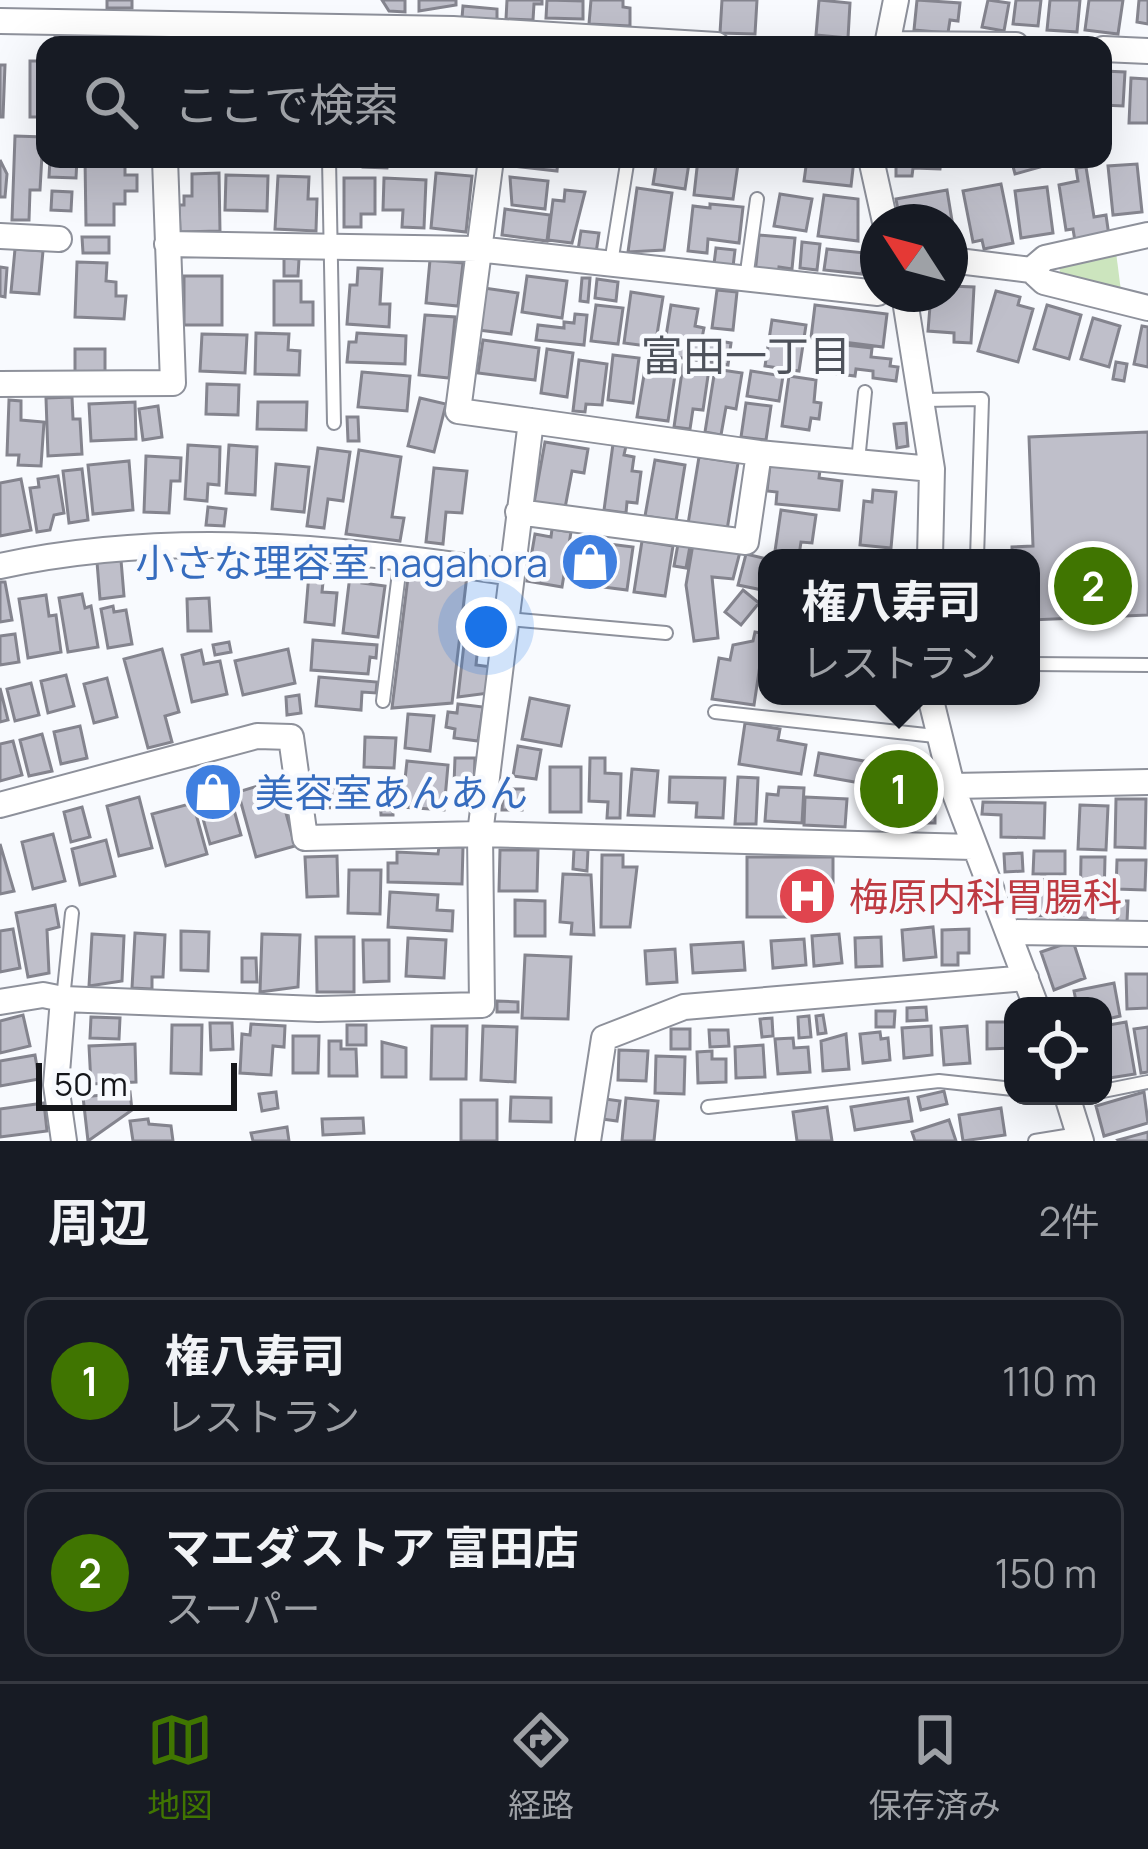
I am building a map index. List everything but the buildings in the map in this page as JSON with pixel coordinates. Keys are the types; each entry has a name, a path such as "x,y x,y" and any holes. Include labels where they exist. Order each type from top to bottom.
{"street":[{"path":"889,36 896,0"},
{"path":"0,21 162,34 452,29 568,36"},
{"path":"1112,49 1148,51"},
{"path":"0,384 173,383 165,168"},
{"path":"490,168 458,411 759,453 932,469"},
{"path":"873,168 881,204"},
{"path":"1031,270 1045,258 1148,235"},
{"path":"0,236 59,239"},
{"path":"167,244 328,243 476,249 860,291"},
{"path":"968,262 1031,270 1044,283 1148,308"},
{"path":"907,312 932,469 930,549"},
{"path":"0,1002 43,995 318,1009 482,1005 480,833 531,421"},
{"path":"518,512 746,542 759,453"},
{"path":"0,566 85,548 223,542 401,556 512,573"},
{"path":"931,705 935,736 952,786 1033,997"},
{"path":"0,805 257,736 290,737 304,838 480,833 974,847"},
{"path":"952,786 1148,782"},
{"path":"1008,932 1148,934"},
{"path":"588,1141 604,1038 684,1007 1026,978"},
{"path":"64,999 56,1085 64,1140"},
{"path":"1074,1105 1080,1137"}],"lane":[{"path":"329,168 334,423"},
{"path":"611,264 626,168"},
{"path":"746,279 757,200"},
{"path":"857,462 865,392"},
{"path":"924,400 982,399 977,549"},
{"path":"383,701 401,556"},
{"path":"506,619 666,632"},
{"path":"1040,664 1148,665"},
{"path":"715,712 935,736"},
{"path":"64,999 73,913"},
{"path":"708,1107 939,1081 1004,1088"},
{"path":"1112,1089 1148,1082"},
{"path":"1035,1141 1080,1137"},
{"path":"54,1141 64,1140"}],"green space":[{"path":"1116,252 1121,291 1061,278 1058,260"}],"place":[{"name":"小さな理容室 nagahora","path":"590,562"},
{"name":"マエダストア 富田店","path":"1093,586"},
{"name":"権八寿司","path":"899,789"},
{"name":"美容室あんあん","path":"213,792"},
{"name":"梅原内科胃腸科","path":"807,896"}],"district":[{"name":"富田一丁目","path":"746,355"}]}
